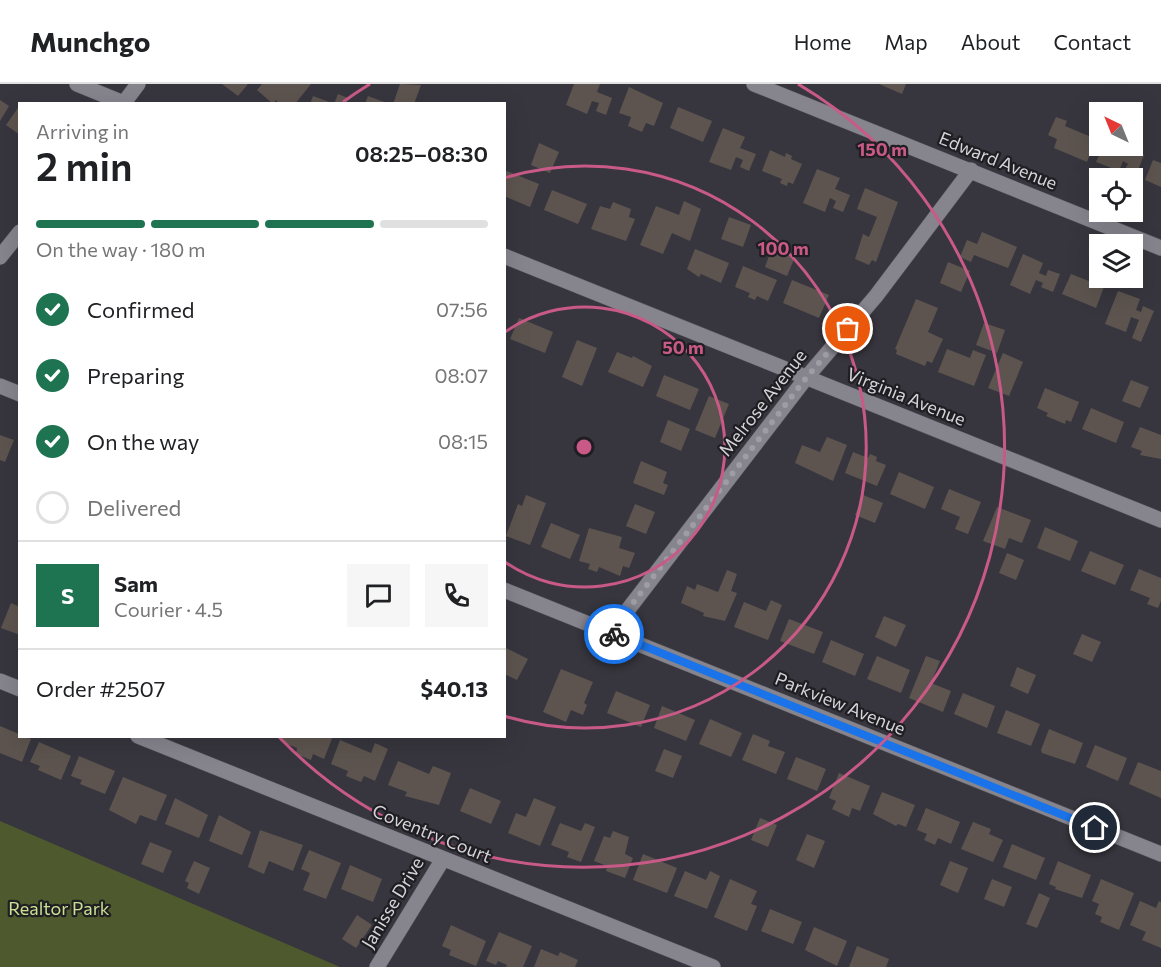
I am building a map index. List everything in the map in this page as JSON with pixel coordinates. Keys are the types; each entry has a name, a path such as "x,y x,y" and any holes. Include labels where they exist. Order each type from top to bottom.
{"street":[{"path":"77,84 122,102"},
{"path":"125,102 138,84"},
{"name":"Edward Avenue","path":"754,84 1161,248"},
{"name":"Melrose Avenue","path":"610,633 806,378 876,296 971,170"},
{"path":"0,256 18,234"},
{"name":"Virginia Avenue","path":"506,257 1161,520"},
{"path":"0,386 18,393"},
{"name":"Parkview Avenue","path":"506,591 1161,854"},
{"path":"0,681 18,688"},
{"name":"Coventry Court","path":"143,738 713,967"},
{"name":"Janisse Drive","path":"377,967 443,859"}],"green space":[{"name":"Realtor Park","path":"0,821 340,967 0,967"}],"building":[{"path":"222,84 248,84 238,96"},
{"path":"262,84 311,84 297,102 276,100 271,102 257,90"},
{"path":"400,84 421,85 415,102 394,102"},
{"path":"574,84 600,84 597,92 612,98 606,115 596,111 599,103 592,101 587,114 566,105"},
{"path":"879,84 906,84 902,94"},
{"path":"629,87 663,103 654,126 646,123 642,132 628,126 631,117 619,113"},
{"path":"338,94 348,98 347,102 335,102"},
{"path":"313,96 329,102 311,102"},
{"path":"368,96 384,102 366,102"},
{"path":"0,100 9,106 0,121"},
{"path":"678,107 712,121 703,142 670,128"},
{"path":"18,108 18,134 6,125"},
{"path":"1056,117 1067,121 1065,126 1089,136 1089,156 1087,162 1054,148 1057,139 1048,135"},
{"path":"723,128 745,137 740,148 756,154 749,171 740,167 743,160 736,157 731,170 709,162"},
{"path":"539,143 559,152 550,173 531,165"},
{"path":"770,150 785,157 786,153 792,156 791,159 802,164 793,184 788,182 787,186 780,183 782,179 762,171"},
{"path":"1144,155 1139,168 1126,168 1128,164 1123,161 1120,168 1111,168 1096,162 1099,156"},
{"path":"1153,160 1161,163 1161,187 1145,180"},
{"path":"817,169 840,178 835,189 850,195 843,212 833,208 836,201 830,198 825,212 803,203"},
{"path":"506,171 539,184 530,207 506,197"},
{"path":"865,188 898,202 876,262 872,260 869,265 855,259 863,234 869,237 877,217 857,209"},
{"path":"552,190 587,204 578,224 544,210"},
{"path":"684,201 701,209 690,241 672,233 663,254 640,245 656,206 679,215"},
{"path":"613,202 631,209 629,217 635,219 626,241 591,229 600,206 610,209"},
{"path":"729,217 751,225 743,247 721,239"},
{"path":"982,232 1017,247 1008,268 974,255 971,262 960,257 967,240 977,244"},
{"path":"772,248 795,257 787,276 765,267"},
{"path":"695,249 729,263 721,283 701,274 699,277 687,269"},
{"path":"1023,254 1043,263 1039,273 1046,276 1048,270 1060,274 1053,292 1041,287 1043,283 1036,280 1030,294 1010,285"},
{"path":"948,262 970,271 961,292 940,283"},
{"path":"743,266 777,280 768,301 757,296 755,300 748,297 750,293 735,287"},
{"path":"1071,274 1089,281 1089,288 1104,288 1096,308 1062,294"},
{"path":"792,280 829,295 819,318 783,303"},
{"path":"1118,291 1140,299 1136,310 1141,312 1143,306 1154,311 1141,342 1132,338 1139,320 1131,317 1126,332 1105,324"},
{"path":"916,299 938,308 928,332 943,339 932,363 927,361 925,366 896,354 895,349"},
{"path":"519,318 553,332 545,353 510,339"},
{"path":"984,323 1005,330 997,353 976,345"},
{"path":"577,340 597,348 582,386 562,377"},
{"path":"947,349 970,358 973,350 986,355 974,386 938,372"},
{"path":"617,352 632,358 633,356 652,366 643,387 608,372"},
{"path":"1003,353 1023,362 1009,396 988,388"},
{"path":"664,375 699,389 690,410 656,396"},
{"path":"1131,380 1149,387 1140,408 1122,401"},
{"path":"1045,388 1079,402 1071,422 1066,420 1065,424 1046,416 1048,413 1037,408"},
{"path":"709,396 729,404 715,438 695,430"},
{"path":"1091,408 1124,422 1116,443 1082,429"},
{"path":"668,420 690,429 681,451 660,442"},
{"path":"1140,427 1161,435 1161,459 1140,455 1142,451 1131,447"},
{"path":"0,435 14,440 5,462 0,460"},
{"path":"827,437 847,445 833,481 795,463 802,445 820,452"},
{"path":"853,452 868,458 870,454 877,457 876,461 886,465 877,486 845,473"},
{"path":"641,461 667,472 663,483 668,485 664,495 633,483"},
{"path":"899,472 934,487 925,509 890,494"},
{"path":"949,489 981,502 968,534 955,529 960,517 941,509"},
{"path":"526,495 546,503 530,545 506,536 518,504 522,506"},
{"path":"863,495 883,503 875,523 855,515"},
{"path":"635,504 655,512 646,534 626,526"},
{"path":"997,507 1031,520 1022,543 1009,538 1005,549 983,541"},
{"path":"551,523 580,535 570,559 541,547"},
{"path":"1045,527 1078,541 1070,561 1037,548"},
{"path":"589,528 622,537 619,548 635,553 629,568 623,566 620,576 599,567 597,572 588,569 590,564 579,561"},
{"path":"1090,551 1124,565 1115,585 1081,571"},
{"path":"1007,553 1024,560 1016,580 999,573"},
{"path":"1139,569 1161,578 1161,601 1158,608 1147,604 1150,598 1130,590"},
{"path":"727,570 737,574 731,591 737,593 725,621 703,616 704,613 681,603 687,586 695,590 697,584 718,592"},
{"path":"771,600 782,605 768,640 734,627 744,602 766,611"},
{"path":"11,603 18,606 18,634 1,628"},
{"path":"884,616 906,625 896,647 875,637"},
{"path":"789,619 823,632 814,654 780,641"},
{"path":"1082,634 1101,642 1092,662 1073,654"},
{"path":"831,640 864,654 855,676 822,662"},
{"path":"506,648 528,659 517,680 506,675"},
{"path":"877,656 910,670 901,693 867,679"},
{"path":"926,656 940,661 931,683 951,691 943,712 909,698"},
{"path":"1017,667 1036,675 1028,694 1010,686"},
{"path":"561,669 593,682 584,703 587,705 583,715 571,710 566,722 543,712"},
{"path":"616,691 650,705 641,727 607,713"},
{"path":"963,693 995,706 987,728 954,714"},
{"path":"662,706 695,720 686,741 654,728"},
{"path":"1006,710 1040,724 1031,746 997,733"},
{"path":"710,719 742,733 731,757 699,744"},
{"path":"0,726 18,734 18,738 31,739 22,762 0,753"},
{"path":"1049,729 1083,743 1075,764 1042,753"},
{"path":"753,734 770,741 768,746 785,752 776,774 742,760"},
{"path":"281,738 332,738 324,759 313,754 311,760 296,754 297,748 280,741"},
{"path":"340,740 371,753 375,743 388,749 375,781 364,776 361,782 346,776 348,771 331,764"},
{"path":"39,742 71,756 61,780 38,770 40,766 30,762"},
{"path":"1095,745 1127,758 1118,781 1086,767"},
{"path":"664,749 682,756 673,778 655,771"},
{"path":"79,756 115,771 105,794 80,784 82,780 71,776"},
{"path":"796,757 826,769 817,791 787,779"},
{"path":"398,761 429,774 433,766 451,773 439,805 405,796 407,792 388,785"},
{"path":"1138,762 1161,771 1161,798 1129,784"},
{"path":"839,773 870,786 860,811 852,808 849,817 832,809 836,801 829,798"},
{"path":"123,777 167,795 156,821 140,815 136,824 109,810"},
{"path":"470,788 501,801 491,824 460,811"},
{"path":"882,792 915,805 906,827 898,824 896,826 873,814"},
{"path":"175,798 208,815 199,838 165,824"},
{"path":"534,798 556,807 540,846 508,833 516,813 526,817"},
{"path":"926,808 960,822 951,844 938,838 935,845 924,840 927,834 917,830"},
{"path":"219,815 251,832 242,855 209,841"},
{"path":"760,818 777,825 768,847 751,840"},
{"path":"973,822 991,829 989,834 1003,840 993,862 961,849"},
{"path":"560,823 581,831 585,823 595,827 581,862 567,857 569,852 551,845"},
{"path":"260,830 303,845 293,871 269,861 264,874 248,867"},
{"path":"613,831 629,837 625,854 633,858 625,878 606,871 607,866 594,861 604,836 610,838"},
{"path":"807,834 825,841 814,868 796,860"},
{"path":"150,842 172,851 163,873 141,864"},
{"path":"1012,844 1045,858 1036,880 1003,867"},
{"path":"309,850 341,863 326,899 303,890 310,873 301,869"},
{"path":"643,854 677,868 667,893 633,880"},
{"path":"194,861 210,868 199,894 187,888 189,883 185,881"},
{"path":"950,861 968,868 958,893 940,885"},
{"path":"1058,861 1091,875 1082,898 1055,889 1056,887 1049,884"},
{"path":"350,865 382,879 373,902 341,889"},
{"path":"685,871 706,880 710,871 720,876 707,909 674,896"},
{"path":"730,879 757,891 751,904 757,906 747,931 714,917"},
{"path":"992,879 1012,887 1004,907 984,899"},
{"path":"1101,879 1134,893 1119,930 1100,922 1102,917 1095,914 1099,904 1092,901"},
{"path":"1039,893 1050,898 1037,928 1026,924"},
{"path":"1140,901 1156,908 1159,901 1161,902 1161,948 1142,940 1146,932 1130,925"},
{"path":"770,909 802,922 793,944 761,931"},
{"path":"357,915 372,925 356,948 342,939"},
{"path":"451,925 486,941 476,966 449,955 451,950 442,946"},
{"path":"814,927 847,941 837,966 805,950"},
{"path":"499,932 532,946 523,967 506,967 507,965 498,961 496,965 486,961"},
{"path":"857,946 889,959 886,967 849,967"},
{"path":"541,949 558,956 560,952 578,960 575,967 534,967"}],"way so far":[{"path":"614,634 610,633 806,378 848,329"}],"route":[{"path":"614,634 1095,828"}]}
